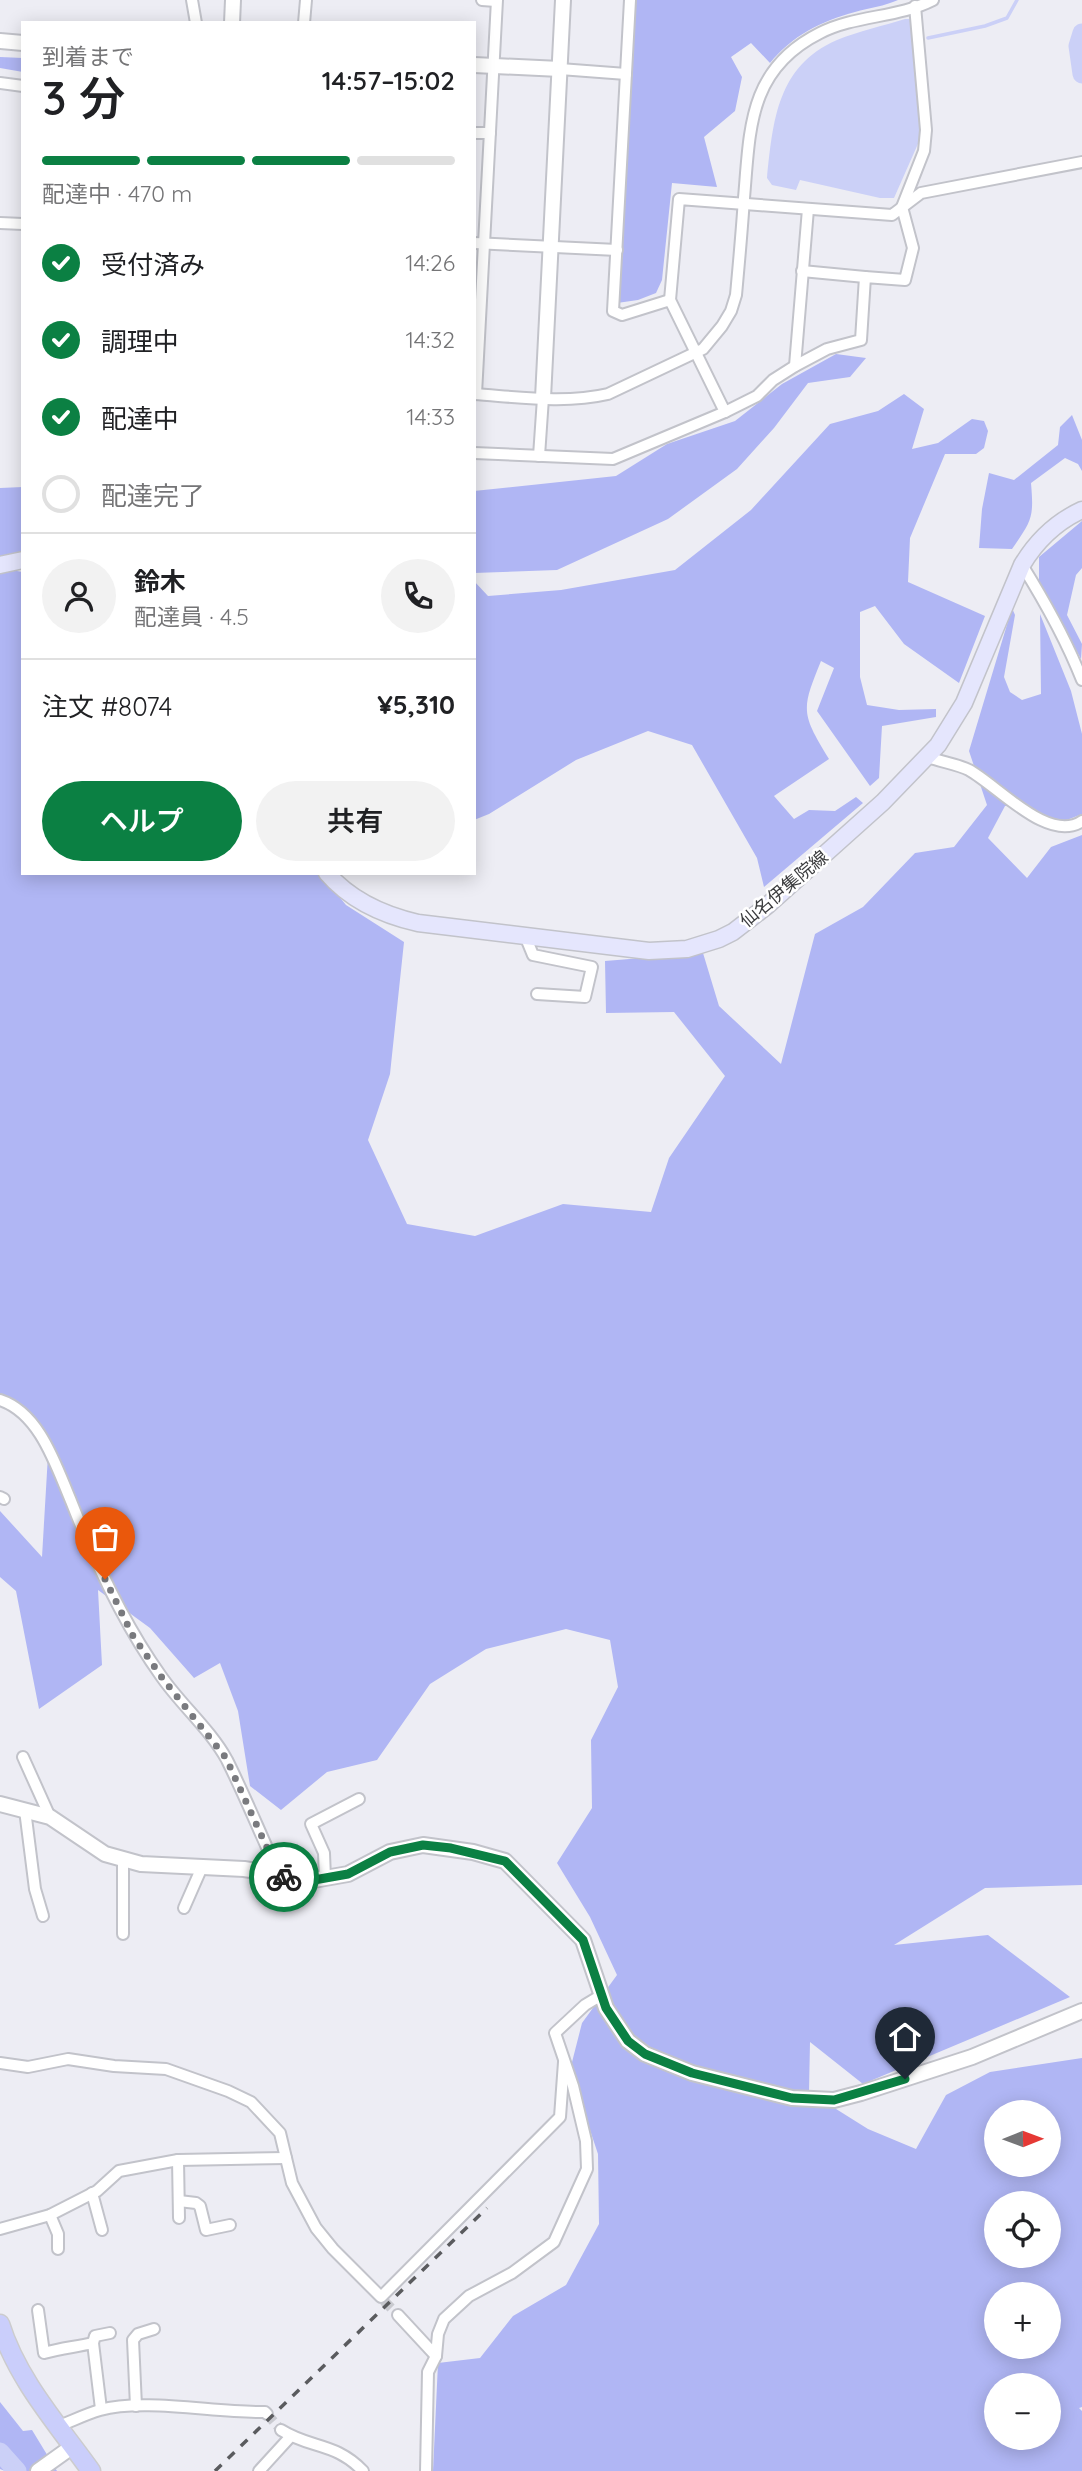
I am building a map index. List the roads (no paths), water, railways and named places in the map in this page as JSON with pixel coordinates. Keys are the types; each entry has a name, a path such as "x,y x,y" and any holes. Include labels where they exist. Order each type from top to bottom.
{"main road":[{"name":"仙名伊集院線","path":"329,875 364,904 399,918 526,938 649,951 687,949 719,939 739,928 768,905 883,802 928,757 964,703 1030,551 1053,527 1082,510"},
{"path":"0,565 21,560"},
{"path":"0,2324 6,2344 22,2374 91,2471"}],"street":[{"path":"192,0 196,21"},
{"path":"232,21 233,0"},
{"path":"304,21 306,0"},
{"path":"476,356 479,244 490,134 496,0 482,0"},
{"path":"539,456 564,0"},
{"path":"630,0 613,311 622,315 670,300"},
{"path":"476,394 593,398 608,394 696,353 710,342 731,311 736,295 751,118 767,81 782,61 809,39 840,24 933,0"},
{"path":"802,271 905,280 913,248 902,207 924,150 926,130 915,6"},
{"path":"0,41 21,43"},
{"path":"476,65 626,74"},
{"path":"0,83 21,86"},
{"path":"476,133 490,134"},
{"path":"725,412 670,300 680,199 892,215 921,193 1082,162"},
{"path":"795,366 808,209"},
{"path":"0,223 21,224"},
{"path":"479,244 617,250"},
{"path":"476,453 613,459 725,412 757,396 773,380 795,366 827,349 860,340 865,277"},
{"path":"1022,565 1061,632 1082,680"},
{"path":"928,757 965,768 984,778 1035,817 1050,825 1064,827 1082,821"},
{"path":"526,938 533,956 592,967 585,997 537,994"},
{"path":"0,1400 13,1405 32,1423 55,1464 91,1550 133,1636 163,1679 226,1758 280,1876"},
{"path":"23,1757 50,1817"},
{"path":"325,1878 324,1853 311,1824 359,1799"},
{"path":"0,1804 50,1817 105,1854 141,1864 244,1869 314,1880 348,1874 390,1852 423,1845 462,1850 505,1861 583,1940 600,1996 628,2041 645,2054 692,2073 792,2098 834,2100 861,2093 972,2057 1082,2011"},
{"path":"25,1811 35,1889 43,1916"},
{"path":"123,1861 123,1934"},
{"path":"184,1908 202,1867"},
{"path":"426,2471 428,2372 436,2356 438,2334 444,2319 469,2296 512,2273 554,2242 587,2169 586,2141 555,2033 600,1996"},
{"path":"0,2063 28,2067 68,2059 114,2066 166,2069 251,2102 280,2133 292,2183 316,2228 383,2299 560,2117 564,2062"},
{"path":"0,2229 50,2215 92,2193 118,2171 178,2160 286,2158"},
{"path":"178,2160 179,2218"},
{"path":"92,2193 102,2230"},
{"path":"178,2201 200,2206 206,2230 228,2228 230,2225"},
{"path":"50,2215 58,2234 58,2249"},
{"path":"38,2310 44,2353 72,2345 93,2343"},
{"path":"398,2315 436,2356"},
{"path":"136,2406 133,2340 138,2334 154,2329"},
{"path":"101,2409 93,2343 95,2336 110,2333"},
{"path":"59,2426 101,2409 136,2406 267,2414"},
{"path":"259,2471 286,2433 339,2451 363,2471"},
{"path":"38,2471 73,2446"}],"waterway":[{"path":"928,38 985,26 1007,18 1017,0"},
{"path":"1082,33 1078,46 1082,74"},
{"path":"0,2452 17,2471"}],"tunnel":[{"path":"384,2301 398,2315"},
{"path":"267,2414 281,2430"}],"railway":[{"path":"215,2471 487,2208"}]}
